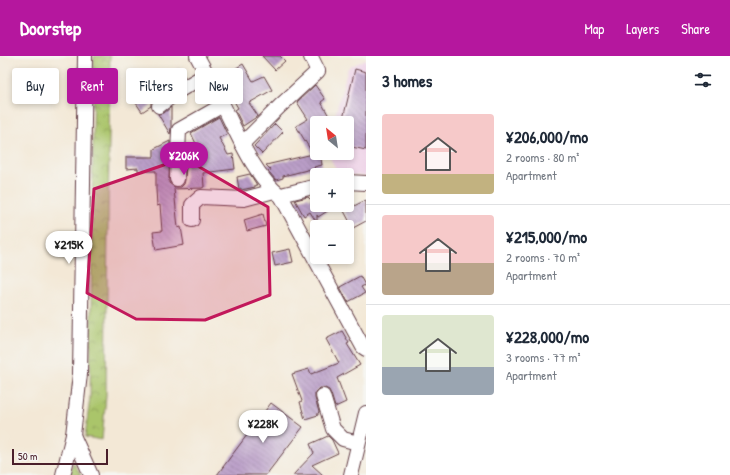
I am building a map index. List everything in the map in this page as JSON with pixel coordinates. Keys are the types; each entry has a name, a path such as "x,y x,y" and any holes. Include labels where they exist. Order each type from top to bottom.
{"street":[{"path":"63,475 73,435 80,374 86,56"},
{"path":"197,56 204,68"},
{"path":"242,144 318,71 311,56"},
{"path":"159,106 180,90 195,81"},
{"path":"178,179 179,130 223,105 242,144 260,174 277,193 363,347 366,349"},
{"path":"354,182 366,183"},
{"path":"192,220 192,205 201,198 244,199 277,193 285,194 310,188"},
{"path":"323,396 333,429 343,439 358,443"},
{"path":"350,475 366,413"},
{"path":"73,435 90,475"}],"highlighted area":[{"path":"184,158 268,207 270,295 205,320 136,319 87,293 94,189"}],"shaded area":[{"path":"366,59 366,176 354,175 354,168 336,168 331,160 354,160 354,116 335,116 348,68"}],"green space":[{"path":"94,56 110,56 110,68 94,68"},
{"path":"93,104 109,104 106,396 102,440 85,437 90,397"},
{"path":"73,462 81,475 70,475"}],"building":[{"path":"262,56 280,56 285,61 275,70"},
{"path":"243,64 253,81 264,76 272,90 249,103 258,116 243,126 235,110 238,108 236,104 243,104 243,68 236,68"},
{"path":"355,69 366,72 366,150 354,147 354,116 344,116"},
{"path":"315,85 325,99 321,102 329,116 310,116 310,149 296,126 308,119 297,102"},
{"path":"137,104 151,104 151,106 142,112"},
{"path":"171,107 170,134 158,114 164,113"},
{"path":"219,117 227,134 219,138 228,155 233,154 235,169 203,173 204,187 202,188 174,189 178,228 181,227 184,245 156,250 153,232 162,231 160,205 157,206 156,171 138,171 138,168 126,169 126,157 154,157 154,149 170,141 169,183 176,187 181,187 185,180 187,150 199,150 191,133"},
{"path":"275,124 283,132 262,154 254,146"},
{"path":"310,155 310,160 321,160 322,165 283,176 283,178 276,180 268,171 271,170 266,165"},
{"path":"250,174 257,185 255,185 255,187 241,190 241,188 239,189 237,177"},
{"path":"308,197 310,199 310,212 304,216 295,200"},
{"path":"366,200 366,221 354,227 354,220 349,220 345,212 354,212 354,206"},
{"path":"310,212 326,212 318,217 317,215 317,220 315,220"},
{"path":"263,214 266,226 247,231 244,220"},
{"path":"290,249 293,262 275,266 272,253"},
{"path":"360,276 365,285 361,287 365,293 348,302 340,287"},
{"path":"342,331 349,343 347,344 360,365 337,378 346,402 335,407 329,390 320,388 315,394 319,412 318,415 305,419 300,402 302,401 292,374 309,369 311,374 339,363 326,339"},
{"path":"271,403 303,427 266,475 217,475"},
{"path":"328,436 332,440 338,453 312,465 323,475 293,475 314,453 310,444"}]}
